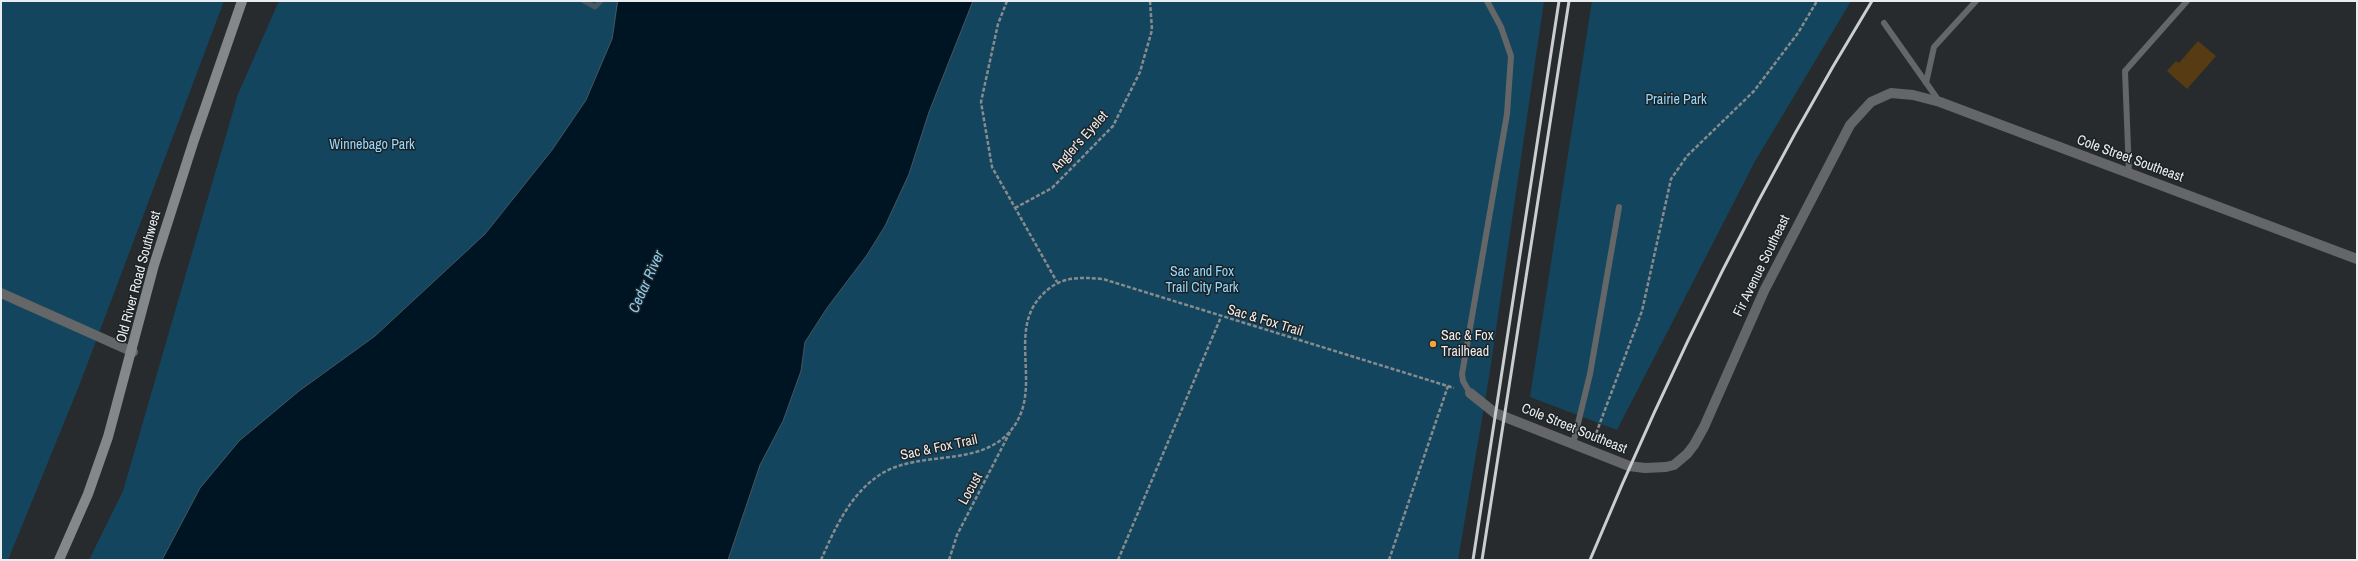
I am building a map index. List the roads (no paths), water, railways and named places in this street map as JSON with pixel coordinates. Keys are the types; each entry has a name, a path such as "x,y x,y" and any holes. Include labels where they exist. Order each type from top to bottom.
{"street":[{"name":"Old River Road Southwest","path":"59,560 88,494 108,438 133,352 154,264 199,125 242,1"},
{"name":"Cole Street Southeast","path":"1891,93 1913,95 1940,102 2357,259"},
{"name":"Fir Avenue Southeast","path":"1674,465 1687,454 1704,428 1764,291 1850,125 1871,102 1891,93"},
{"path":"1,293 133,352"},
{"name":"Cole Street Southeast","path":"1470,394 1495,413 1629,466 1646,468 1674,465"}],"lane":[{"path":"1470,394 1463,381 1462,374 1507,114 1511,56 1501,27 1487,1"},
{"path":"1926,83 1934,47 1976,1"},
{"path":"2130,173 2125,71 2187,1"},
{"path":"1884,23 1940,102"},
{"path":"1574,444 1590,374 1619,207"}],"water":[{"name":"Cedar River","path":"618,1 973,1 929,112 909,174 885,226 867,255 827,308 805,342 801,371 783,421 760,465 728,560 162,560 200,488 239,441 299,391 375,336 485,234 552,150 586,100 612,39"}],"waterway":[{"path":"584,1 595,7 601,1"}],"railway":[{"path":"1473,560 1559,1"},
{"path":"1482,560 1569,1"},
{"path":"1590,560 1652,416 1720,275 1793,137 1872,1"}],"place":[{"name":"Sac & Fox Trailhead","path":"1433,344"}],"park label":[{"name":"Prairie Park","path":"1676,100"},
{"name":"Winnebago Park","path":"372,145"},
{"name":"Sac and Fox Trail City Park","path":"1202,280"}]}
